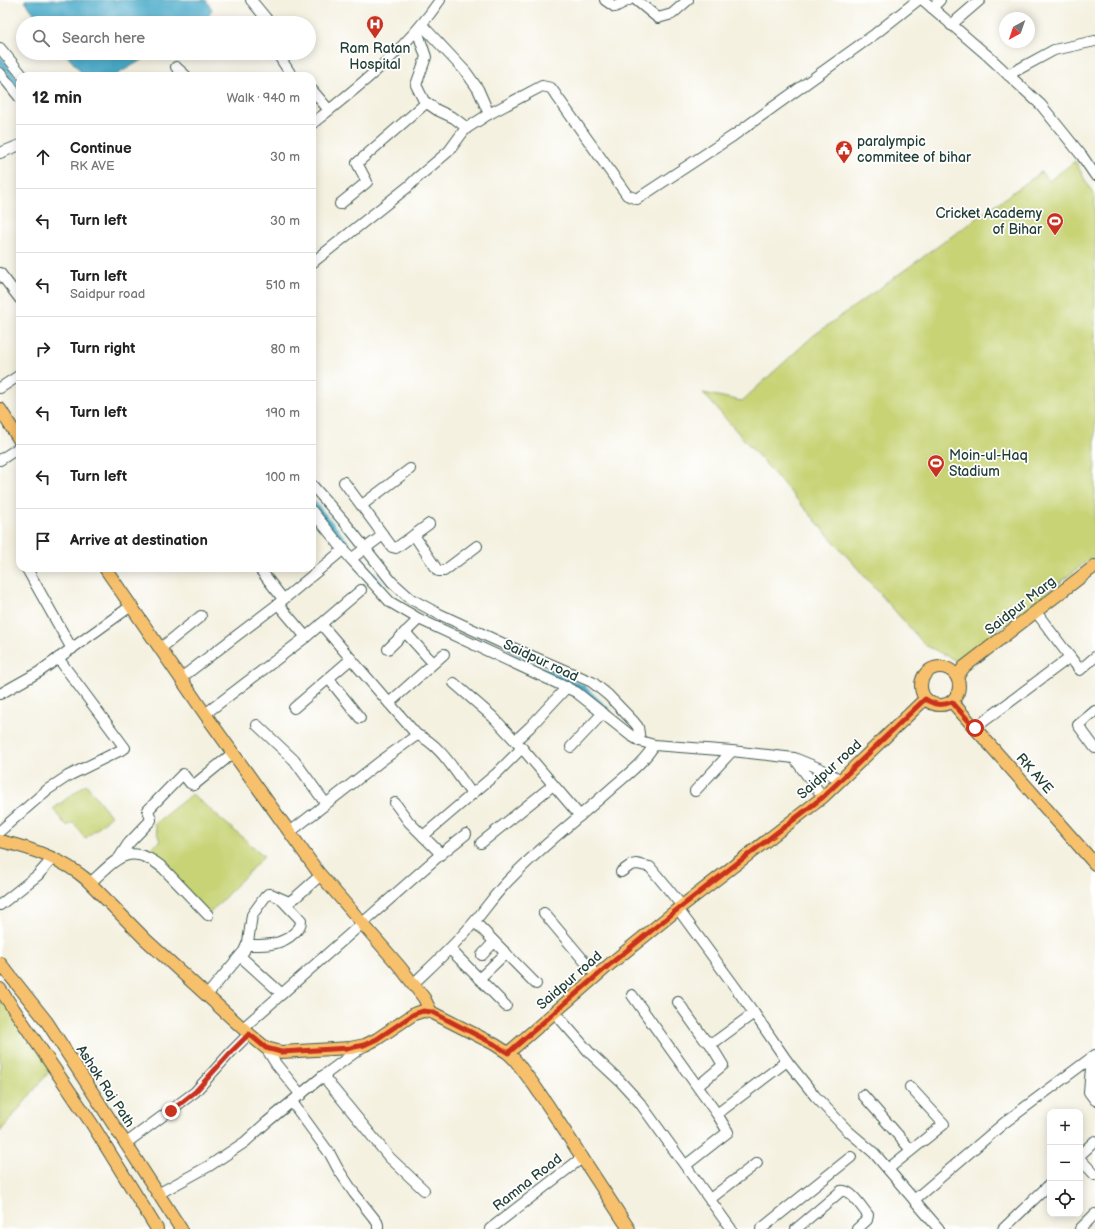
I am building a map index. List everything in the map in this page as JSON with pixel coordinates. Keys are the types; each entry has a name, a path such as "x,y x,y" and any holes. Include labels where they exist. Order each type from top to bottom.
{"main road":[{"path":"0,409 16,435"},
{"name":"Saidpur Marg","path":"957,671 1095,566"},
{"path":"108,572 205,714 321,875 413,984 424,998 432,1012"},
{"path":"937,666 957,671 959,689 957,696 952,702 938,705 925,699 920,690 921,679 927,670 937,666"},
{"name":"Saidpur road","path":"508,1053 555,1013 596,975 680,907 823,797 925,699"},
{"name":"RK AVE","path":"952,702 1095,864"},
{"path":"0,841 53,858 78,872 145,939 266,1048 281,1052 350,1048 364,1045 377,1039 414,1014 423,1011 432,1012 494,1044 508,1053 534,1085 583,1157 629,1229"},
{"name":"Ashok Raj Path","path":"0,963 47,1022 181,1229"},
{"path":"0,989 92,1124 157,1229"},
{"path":"137,1196 155,1191"}],"street":[{"path":"251,0 264,16"},
{"path":"316,121 380,69 419,28 440,0"},
{"path":"605,0 615,7 629,0"},
{"path":"636,0 658,18 672,14 688,0"},
{"path":"316,260 409,186 449,151 467,128 542,86 551,88 627,195 637,199 733,136 875,34 918,0"},
{"path":"923,0 1041,105 1082,156 1095,175"},
{"path":"932,8 940,0"},
{"path":"951,25 980,0"},
{"path":"419,28 426,57 416,85 426,103 454,118 467,128"},
{"path":"419,28 466,72 478,89 490,114"},
{"path":"1008,75 1054,50 1095,41"},
{"path":"0,48 20,72"},
{"path":"281,60 289,72"},
{"path":"176,67 182,72"},
{"path":"0,72 16,93"},
{"path":"316,95 329,110"},
{"path":"340,204 367,182 357,163 426,103"},
{"path":"0,153 16,147"},
{"path":"0,273 16,294"},
{"path":"0,388 16,378"},
{"path":"0,460 16,450"},
{"path":"362,505 410,469"},
{"path":"344,482 390,545 394,548 429,524"},
{"path":"316,491 358,554 392,582 407,605 464,625 592,682 592,693 636,724 640,741"},
{"name":"Saidpur road","path":"316,516 344,549 358,554 390,602 407,605 419,619 576,692 592,693 603,713 630,735 640,741 654,745 732,751 794,758 821,769 841,780"},
{"path":"358,554 383,535"},
{"path":"414,535 438,571 444,571 477,546"},
{"path":"316,572 344,549"},
{"path":"29,572 72,649"},
{"path":"262,572 306,637"},
{"path":"181,678 316,572"},
{"path":"205,714 306,637 361,590"},
{"path":"0,694 26,680 131,606"},
{"path":"1036,612 1080,670 1095,657"},
{"path":"161,648 201,616"},
{"path":"388,649 419,619"},
{"path":"321,624 417,735 425,738 439,750 472,794"},
{"path":"405,632 433,663"},
{"path":"389,703 444,654"},
{"path":"975,728 1070,657"},
{"path":"0,831 13,818 68,776 125,748 58,658"},
{"path":"294,708 351,659"},
{"path":"329,679 360,718"},
{"path":"454,683 493,718 518,744 580,816"},
{"path":"423,836 497,773 530,727 567,687"},
{"path":"1095,711 1078,725 1095,748"},
{"path":"571,747 603,713"},
{"path":"257,725 294,760 326,804"},
{"path":"290,832 417,735"},
{"path":"413,984 450,949 511,878 647,755 654,745"},
{"path":"695,791 732,751"},
{"path":"90,883 119,858 128,844 152,820 148,814 148,810 183,774 190,783 194,785 233,753"},
{"path":"794,758 823,797"},
{"path":"481,843 553,785"},
{"path":"395,803 409,822 441,854"},
{"path":"125,1144 195,1092 231,1052 246,1031 282,994 441,854 466,834"},
{"path":"119,858 128,854 142,856 156,862 208,915"},
{"path":"0,905 38,875 53,858"},
{"path":"621,872 631,865 637,864 650,868 680,907 787,1061 815,1096 888,1168 939,1229"},
{"path":"207,995 240,956 247,945 252,915 258,905 268,894 289,902 321,875"},
{"path":"247,945 273,944 281,942 289,938 299,928 301,920 281,899"},
{"path":"544,913 596,975"},
{"path":"474,922 536,984"},
{"path":"482,955 494,942"},
{"path":"450,949 506,1006"},
{"path":"479,979 506,953"},
{"path":"240,956 282,994"},
{"path":"632,995 698,1086 728,1132 686,1165"},
{"path":"678,1002 705,1040 709,1042 723,1065 698,1086"},
{"path":"555,1013 590,1053 620,1081 640,1103 731,1229"},
{"path":"709,1042 716,1041 754,1013"},
{"path":"155,1191 209,1166 238,1147 252,1137 323,1076 364,1045"},
{"path":"266,1048 276,1064 300,1095"},
{"path":"914,1200 1004,1123 1095,1055"},
{"path":"1095,1059 1091,1068 1089,1092 1095,1100"},
{"path":"717,1114 787,1061"},
{"path":"323,1076 389,1157 424,1190"},
{"path":"888,1168 944,1124 910,1087"},
{"path":"863,1095 911,1150"},
{"path":"292,1102 330,1154 350,1187 377,1222 378,1229"},
{"path":"1083,1152 1095,1141"},
{"name":"Ramna Road","path":"490,1229 546,1184 583,1157"},
{"path":"761,1229 852,1157"},
{"path":"1083,1162 1095,1175"},
{"path":"710,1199 757,1163"},
{"path":"1003,1229 1047,1187"},
{"path":"796,1229 841,1191 845,1190 849,1192 868,1215 867,1220 857,1229"},
{"path":"1080,1229 1095,1214"}],"green space":[{"name":"Moin-ul-Haq Stadium","path":"1075,161 1095,198 1095,555 959,662 925,645 703,393 742,401 813,336 1041,172 1049,181"},
{"path":"86,784 111,816 85,839 74,823 66,826 53,809"},
{"path":"192,794 264,856 208,915 146,852 160,841 154,824"},
{"path":"0,991 53,1067 0,1132"}],"water":[{"path":"25,0 206,0 212,9 208,16 36,16"},
{"path":"71,60 142,60 121,72 81,72"}],"waterway":[{"path":"0,60 16,82"},
{"path":"316,508 381,586"},
{"path":"481,643 582,688 608,712"}],"place":[{"name":"Ram Ratan Hospital","path":"375,39"},
{"name":"paralympic commitee of bihar","path":"844,164"},
{"name":"Cricket Academy of Bihar","path":"1055,236"},
{"name":"Moin-ul-Haq Stadium","path":"936,478"}],"route":[{"path":"171,1111 195,1092 236,1046 249,1034 266,1048 281,1052 350,1048 364,1045 377,1039 414,1014 423,1011 432,1012 459,1025 508,1053 555,1013 596,975 678,909 823,797 848,775 925,699 933,704 943,705 952,702 975,728"}]}
